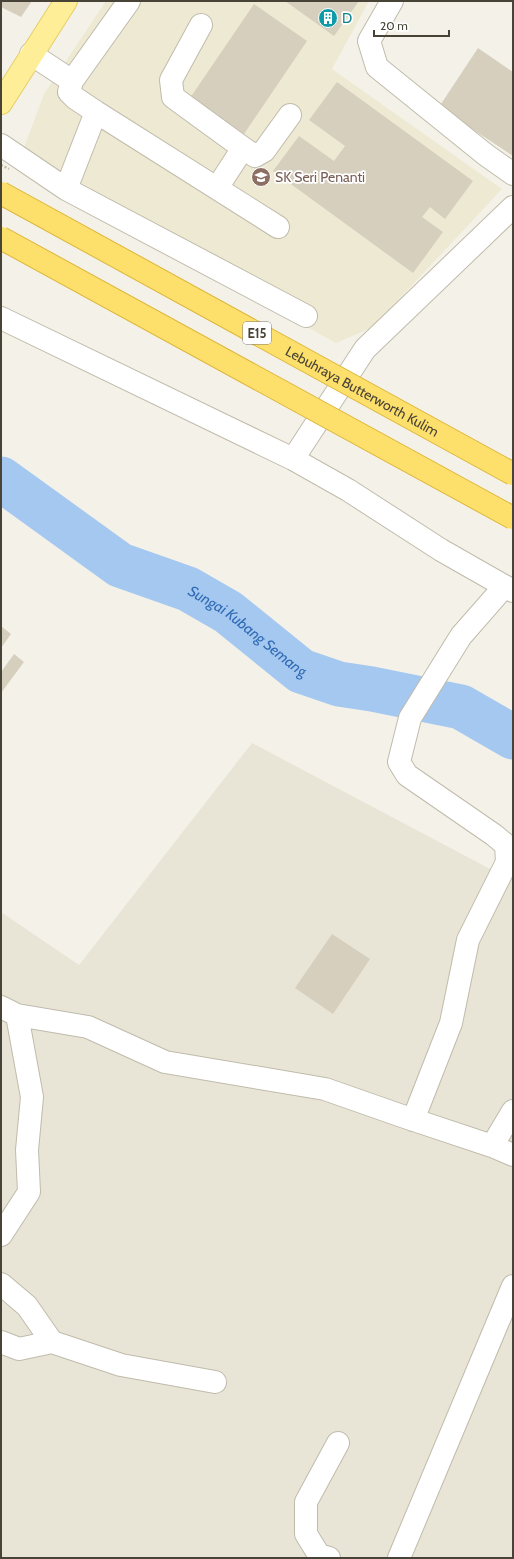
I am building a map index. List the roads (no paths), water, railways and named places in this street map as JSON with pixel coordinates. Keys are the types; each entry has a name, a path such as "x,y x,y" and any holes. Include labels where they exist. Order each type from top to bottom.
{"highway":[{"name":"Lebuhraya Butterworth Kulim","path":"1,193 513,474"},
{"path":"1,238 513,518"}],"main road":[{"path":"1,103 66,1"}],"street":[{"path":"129,1 72,82 69,92 75,98 96,112 278,227"},
{"path":"392,1 369,41 377,67 486,155 513,174"},
{"path":"201,25 170,80 173,97 254,156 264,152 290,115"},
{"path":"31,54 72,82"},
{"path":"66,189 96,112"},
{"path":"217,188 243,148"},
{"path":"10,150 66,189 306,316"},
{"path":"293,459 365,349 513,207"},
{"path":"1,318 293,459 348,490 442,550 508,589 461,636 410,718 399,762 407,775 494,835 506,846 507,862 468,940 451,1023 413,1120"},
{"path":"1,1235 30,1192 27,1150 32,1098 9,1011 88,1027 165,1062 325,1089 492,1146 513,1155"},
{"path":"492,1146 513,1110"},
{"path":"1,1284 27,1306 52,1342"},
{"path":"398,1557 510,1300"},
{"path":"1,1342 19,1349 52,1342 121,1365 214,1382"},
{"path":"321,1557 306,1534 306,1502 338,1443"}],"waterway":[{"name":"Sungai Kubang Semang","path":"1,479 120,565 188,589 228,612 301,671 339,684 372,689 461,707 513,737"}],"place":[{"name":"D","path":"328,18"},
{"name":"SK Seri Penanti","path":"261,177"}]}
